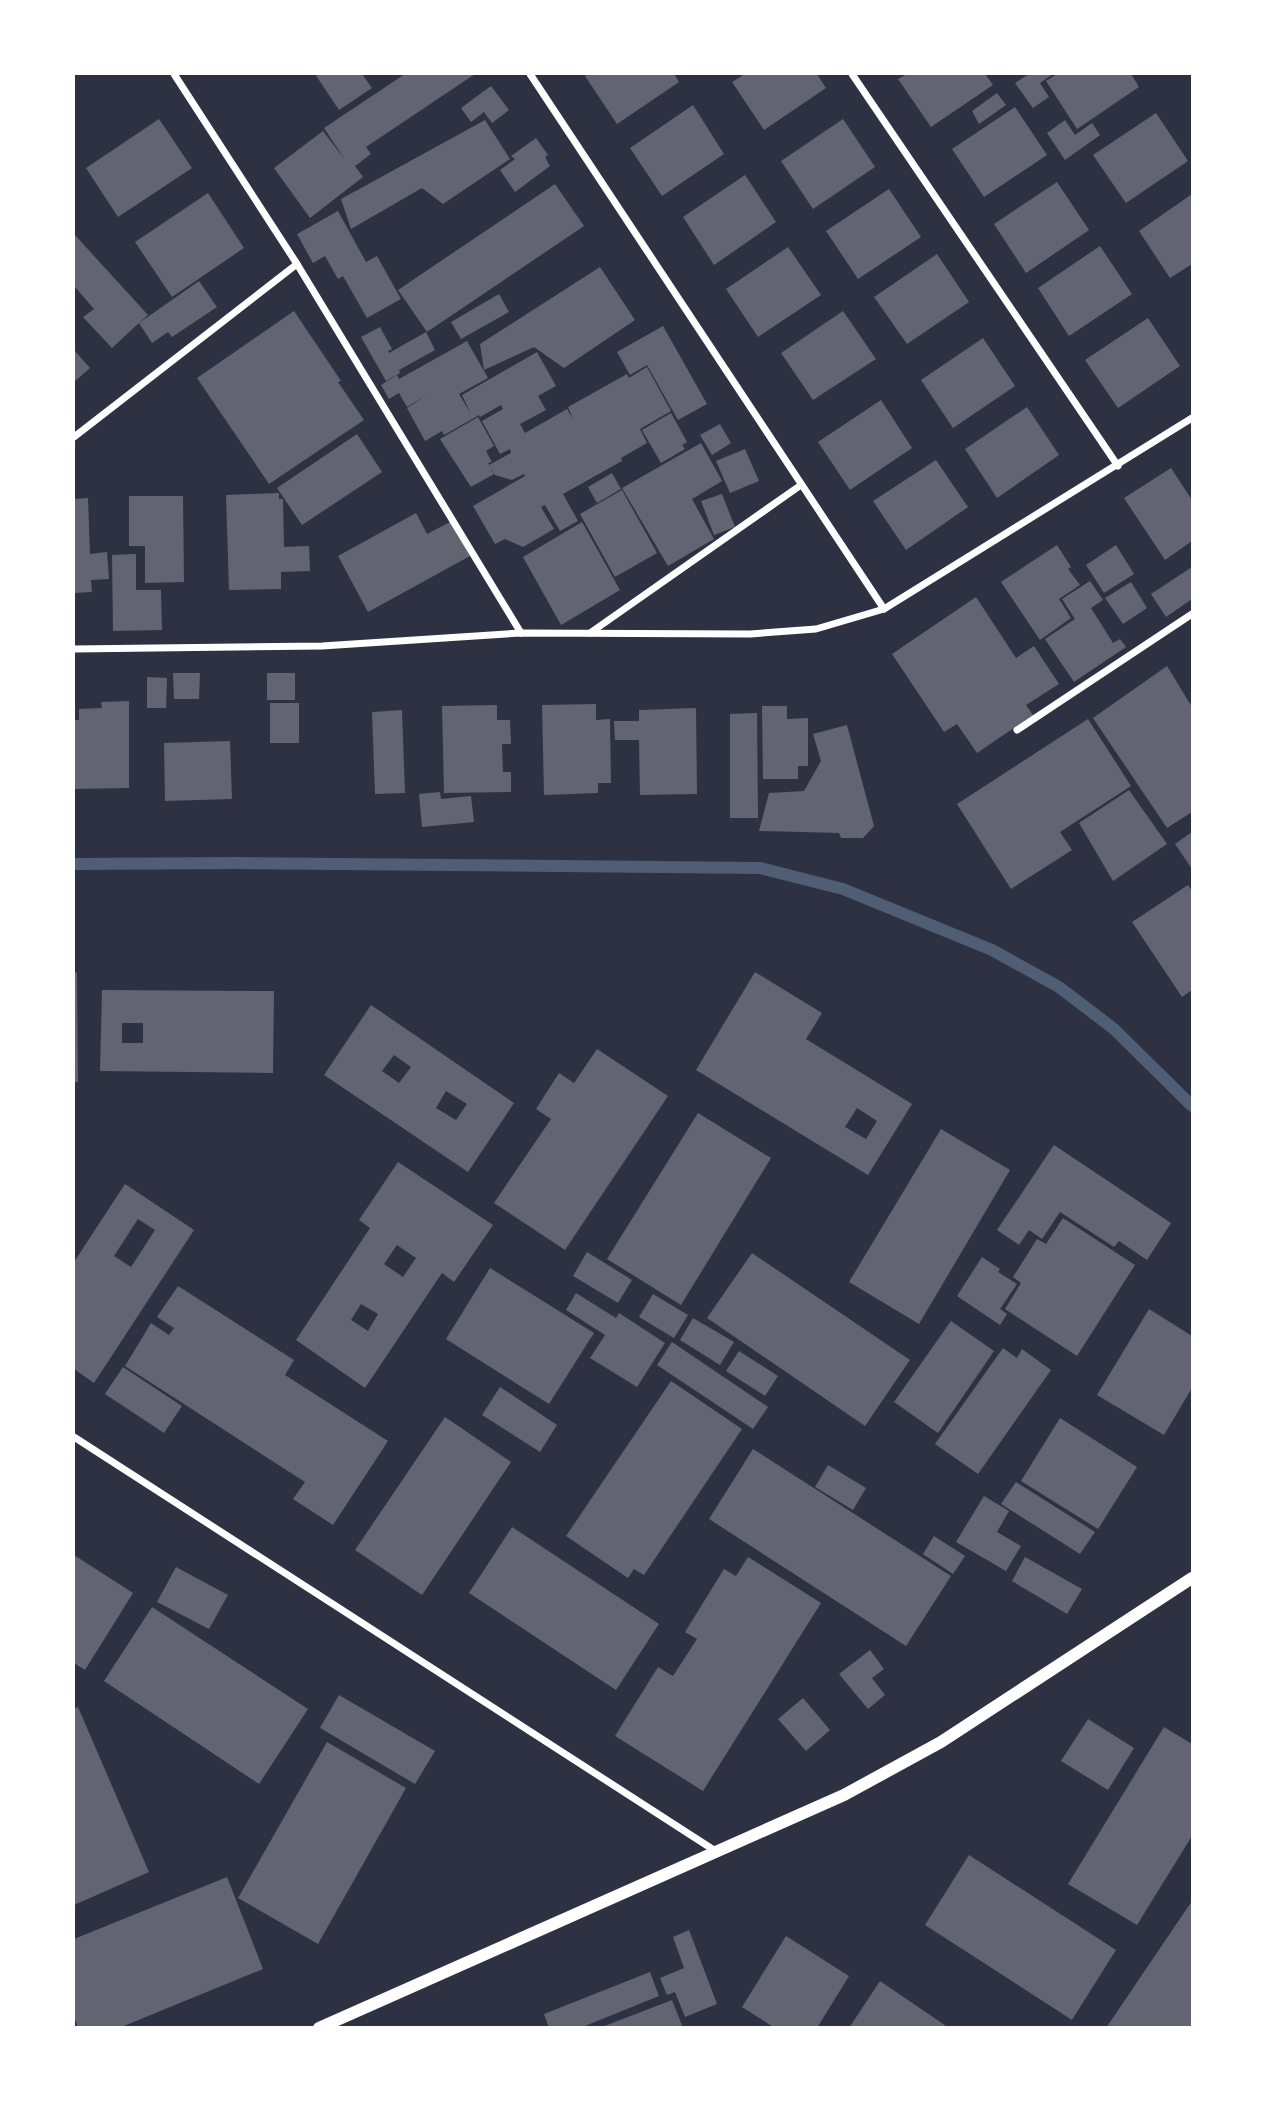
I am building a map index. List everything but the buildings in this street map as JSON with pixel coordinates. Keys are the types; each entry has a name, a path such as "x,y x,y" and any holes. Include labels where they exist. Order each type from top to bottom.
{"street":[{"path":"174,74 297,264 521,633"},
{"path":"530,74 884,609"},
{"path":"852,74 1118,466"},
{"path":"74,437 297,264"},
{"path":"74,649 322,646 521,633 750,634 816,629 884,609 1192,418"},
{"path":"590,633 801,485"},
{"path":"1017,730 1192,614"},
{"path":"74,1437 718,1852"},
{"path":"319,2028 844,1795 941,1742 1192,1578"}],"waterway":[{"path":"74,864 760,868 843,889 992,950 1059,987 1114,1029 1192,1106"}]}
